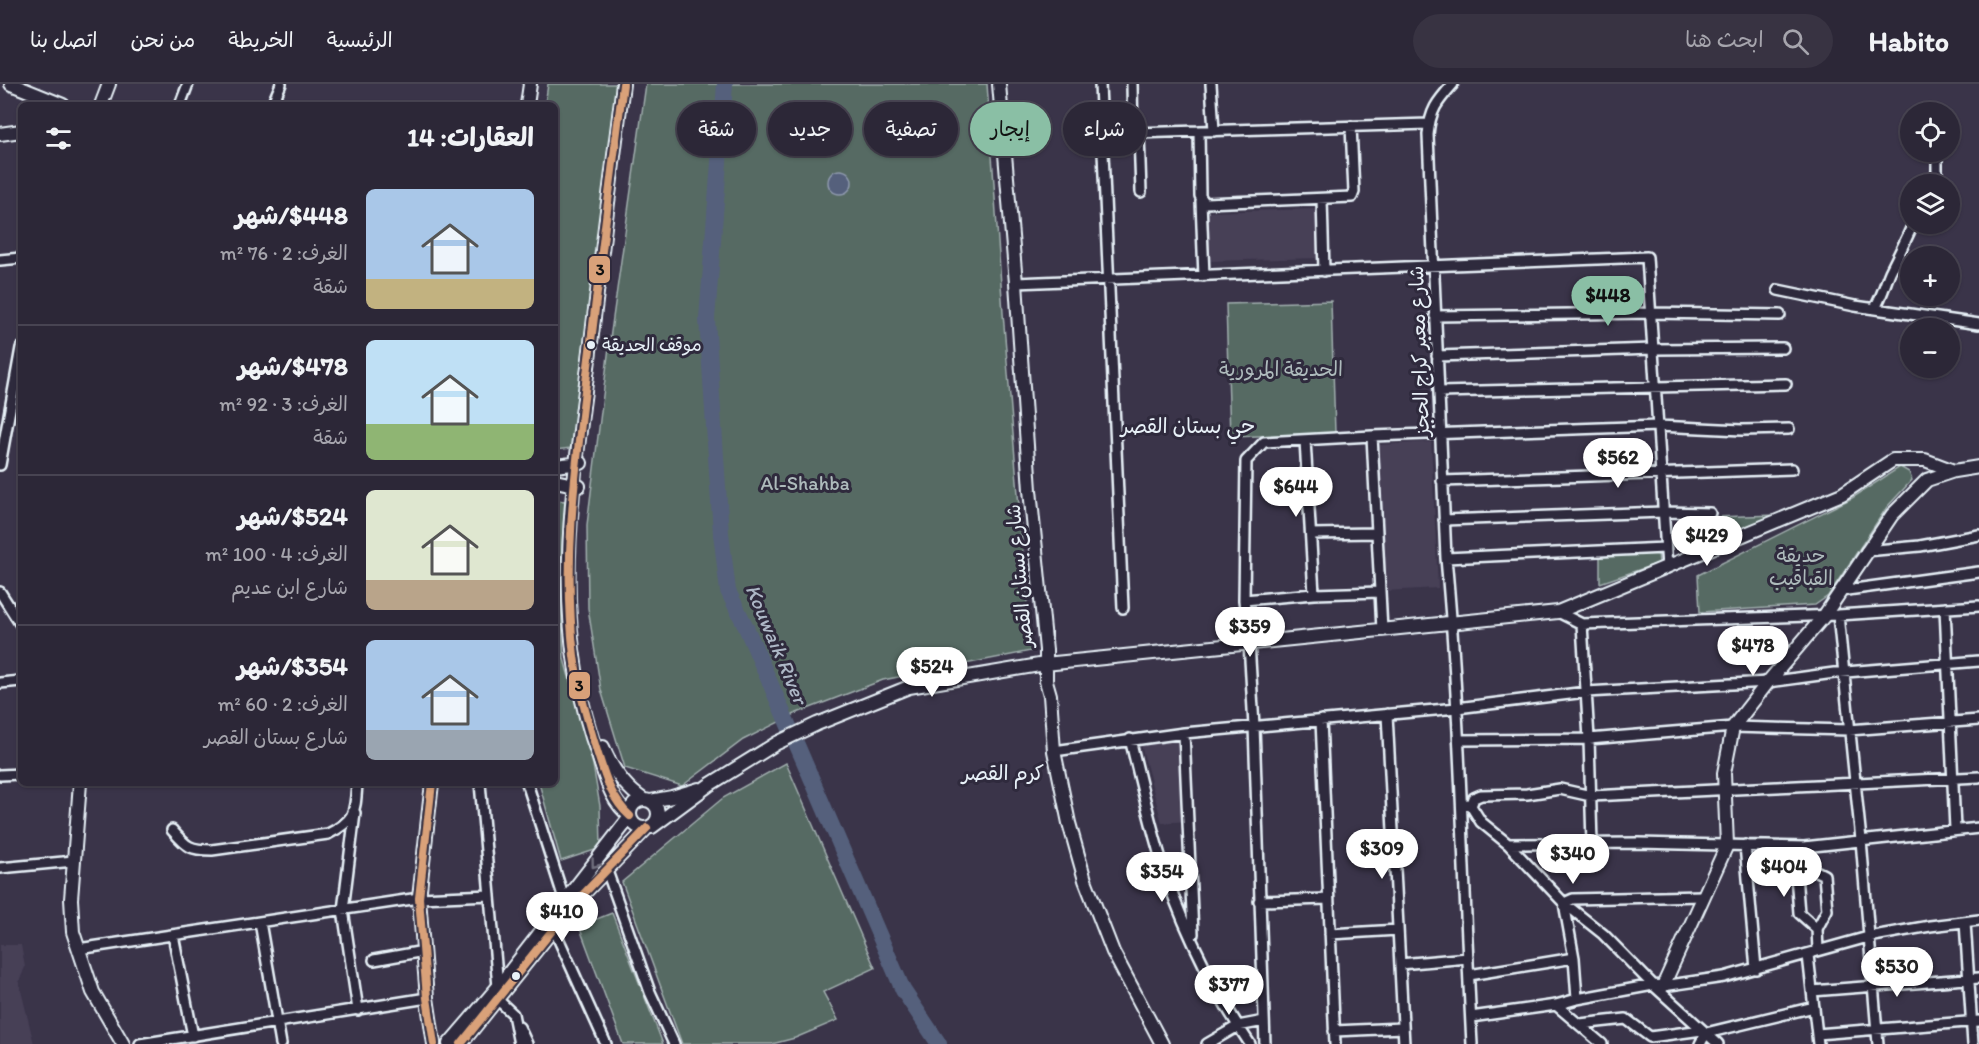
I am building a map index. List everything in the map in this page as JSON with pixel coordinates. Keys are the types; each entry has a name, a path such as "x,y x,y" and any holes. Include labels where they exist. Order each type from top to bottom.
{"main road":[{"path":"102,102 109,84"},
{"path":"527,102 530,84"},
{"path":"579,463 623,84"},
{"path":"630,84 576,485 567,571 576,682 589,731 614,799 620,809 638,827 649,828 709,785 777,743 817,724 909,687 1045,664 1558,612 1842,494 1893,460 1924,460 1954,471"},
{"name":"شارع بستان القصر","path":"999,84 1016,283 1030,490 1054,751 1069,823 1085,880 1113,952 1162,1044"},
{"path":"18,85 56,102"},
{"path":"0,134 18,131"},
{"path":"558,466 579,463"},
{"path":"1658,986 1727,844 1724,773 1733,727 1824,616 1892,515 1927,480 1954,471 1979,467"},
{"path":"558,482 576,485"},
{"path":"461,1044 571,907 659,816 657,807 634,794 611,766 596,727 584,679 576,627 573,572 576,485"},
{"path":"449,1044 498,987 565,902 630,817 633,805 647,800 682,795 709,785"},
{"path":"80,786 70,899 73,932 93,992 123,1044"},
{"path":"432,786 419,898 427,998 434,1044"}],"street":[{"path":"181,102 188,84"},
{"path":"273,102 281,84"},
{"path":"1101,84 1102,102"},
{"path":"1132,84 1133,102"},
{"path":"1210,84 1214,130"},
{"name":"شارع معبر كراج الحجز","path":"1453,84 1437,102 1429,124 1442,481 1459,740 1472,1044"},
{"path":"1146,133 1429,124"},
{"path":"1201,201 1205,203 1352,197 1354,195 1351,126"},
{"path":"1199,131 1204,276"},
{"path":"1104,156 1123,608"},
{"path":"1138,156 1141,192"},
{"path":"1322,199 1324,271"},
{"path":"1875,308 1909,234"},
{"path":"1016,283 1647,257 1667,568"},
{"path":"0,260 18,258"},
{"path":"1778,290 1979,324"},
{"path":"1435,316 1651,313 1780,315"},
{"path":"1437,357 1653,349 1783,348"},
{"path":"0,465 18,365"},
{"path":"1439,392 1786,384"},
{"path":"1264,1044 1254,726 1244,600 1246,461 1264,442 1658,426 1742,430 1789,429"},
{"path":"1372,436 1382,630"},
{"path":"1305,440 1314,594"},
{"path":"1442,481 1792,469"},
{"path":"1444,520 1663,512 1710,513"},
{"path":"1311,534 1377,533"},
{"path":"1866,551 1920,546 1979,535"},
{"path":"1446,558 1665,548"},
{"path":"1840,591 1979,572"},
{"path":"0,592 18,620"},
{"path":"1244,600 1314,594 1380,592"},
{"path":"1558,612 1582,624 1824,616 1979,606"},
{"path":"1945,608 1955,829"},
{"path":"1838,615 1861,840 1878,1044"},
{"path":"1582,624 1592,844"},
{"path":"1054,751 1184,733 1457,708 1586,692 1768,682 1979,661"},
{"path":"0,682 18,681"},
{"path":"1387,714 1404,1044"},
{"path":"1321,720 1335,1044"},
{"path":"1459,740 1589,739 1733,727 1849,730 1979,720"},
{"path":"1184,733 1194,942"},
{"path":"1130,739 1168,881 1194,942 1238,1026 1250,1044"},
{"path":"0,775 18,774"},
{"path":"1471,806 1474,798 1481,795 1527,795 1560,789 1591,796 1979,777"},
{"path":"357,786 343,910 357,1010"},
{"path":"480,786 498,987"},
{"path":"528,786 565,902"},
{"path":"1460,800 1471,806 1481,822 1508,844 1564,903 1603,934 1718,1044"},
{"path":"172,830 187,848 212,850 328,834 342,826 355,812"},
{"path":"1508,844 1727,844 1804,847 1979,828"},
{"path":"1745,845 1755,969"},
{"path":"1804,847 1808,867"},
{"path":"0,868 74,861"},
{"path":"1808,867 1796,875 1799,913 1817,929"},
{"path":"1808,867 1824,875 1827,910 1817,929 1818,950"},
{"path":"607,871 650,992 674,1044"},
{"path":"78,949 419,898 490,895"},
{"path":"1564,903 1574,899 1703,896"},
{"path":"1259,901 1328,899"},
{"path":"1564,903 1574,958 1576,999"},
{"path":"1471,1017 1724,977 1868,937 1979,920"},
{"path":"260,922 281,1044"},
{"path":"1965,922 1974,978 1976,1022 1973,1044"},
{"path":"554,929 606,1044"},
{"path":"1330,934 1398,930"},
{"path":"173,935 193,1036"},
{"path":"374,960 424,951"},
{"path":"1808,955 1818,1039 1877,1030 1976,1022"},
{"path":"1400,964 1468,958"},
{"path":"1469,975 1574,958"},
{"path":"1812,991 1974,978"},
{"path":"140,1044 427,998"},
{"path":"498,1000 513,1014 527,1044"},
{"path":"1556,1005 1602,1044"},
{"path":"1580,1024 1626,1019 1650,1037 1704,1032 1814,1006"},
{"path":"513,1014 519,1044"},
{"path":"1207,1044 1238,1026 1264,1021"},
{"path":"1334,1031 1403,1028"},
{"path":"1700,1044 1704,1032"}],"shaded area":[{"path":"1318,209 1319,258 1208,261 1207,212"},
{"path":"1431,442 1438,588 1385,591 1378,445"},
{"path":"1181,736 1186,821 1162,823 1140,741"},
{"path":"0,945 21,945 25,967 19,982 34,1044 0,1044"}],"green space":[{"path":"548,84 616,84 571,448 558,450 558,102 545,102"},
{"name":"Al-Shahba","path":"646,84 987,84 988,102 970,102 970,156 992,156 1031,651 883,680 797,713 743,740 682,786 625,768 601,690 588,608 587,525 610,339"},
{"name":"الحديقة المرورية","path":"1331,301 1335,433 1230,437 1226,304"},
{"name":"حديقة القباقيب","path":"1900,467 1909,472 1912,480 1887,507 1828,596 1815,605 1700,612 1698,575 1852,498"},
{"path":"558,500 565,501 560,578 564,659 593,765 600,806 601,848 561,861 540,786 558,786"},
{"path":"1779,515 1685,553 1684,533 1707,534 1714,528 1713,517"},
{"path":"1658,553 1659,563 1600,583 1600,556"},
{"path":"786,763 875,968 823,992 838,1020 795,1038 772,1044 682,1044 622,882 723,798"},
{"path":"612,913 663,1044 623,1044 579,926"}],"water":[{"path":"840,170 848,174 852,182 848,190 840,194 832,190 828,182 832,174"}],"waterway":[{"name":"Kouwaik River","path":"725,84 707,319 721,533 728,591 745,625 903,990 939,1044"}],"transit line":[{"name":"3","path":"623,84 576,469 570,544 570,581 574,656 583,703 608,785 617,801 630,816"},
{"name":"3","path":"432,786 419,898 427,998 434,1044"},
{"name":"3","path":"461,1044 571,907 647,828"}],"place":[{"name":"موقف الحديقة","path":"591,345"}],"district":[{"name":"حي بستان القصر","path":"1188,425"},
{"name":"كرم القصر","path":"1003,772"}]}
